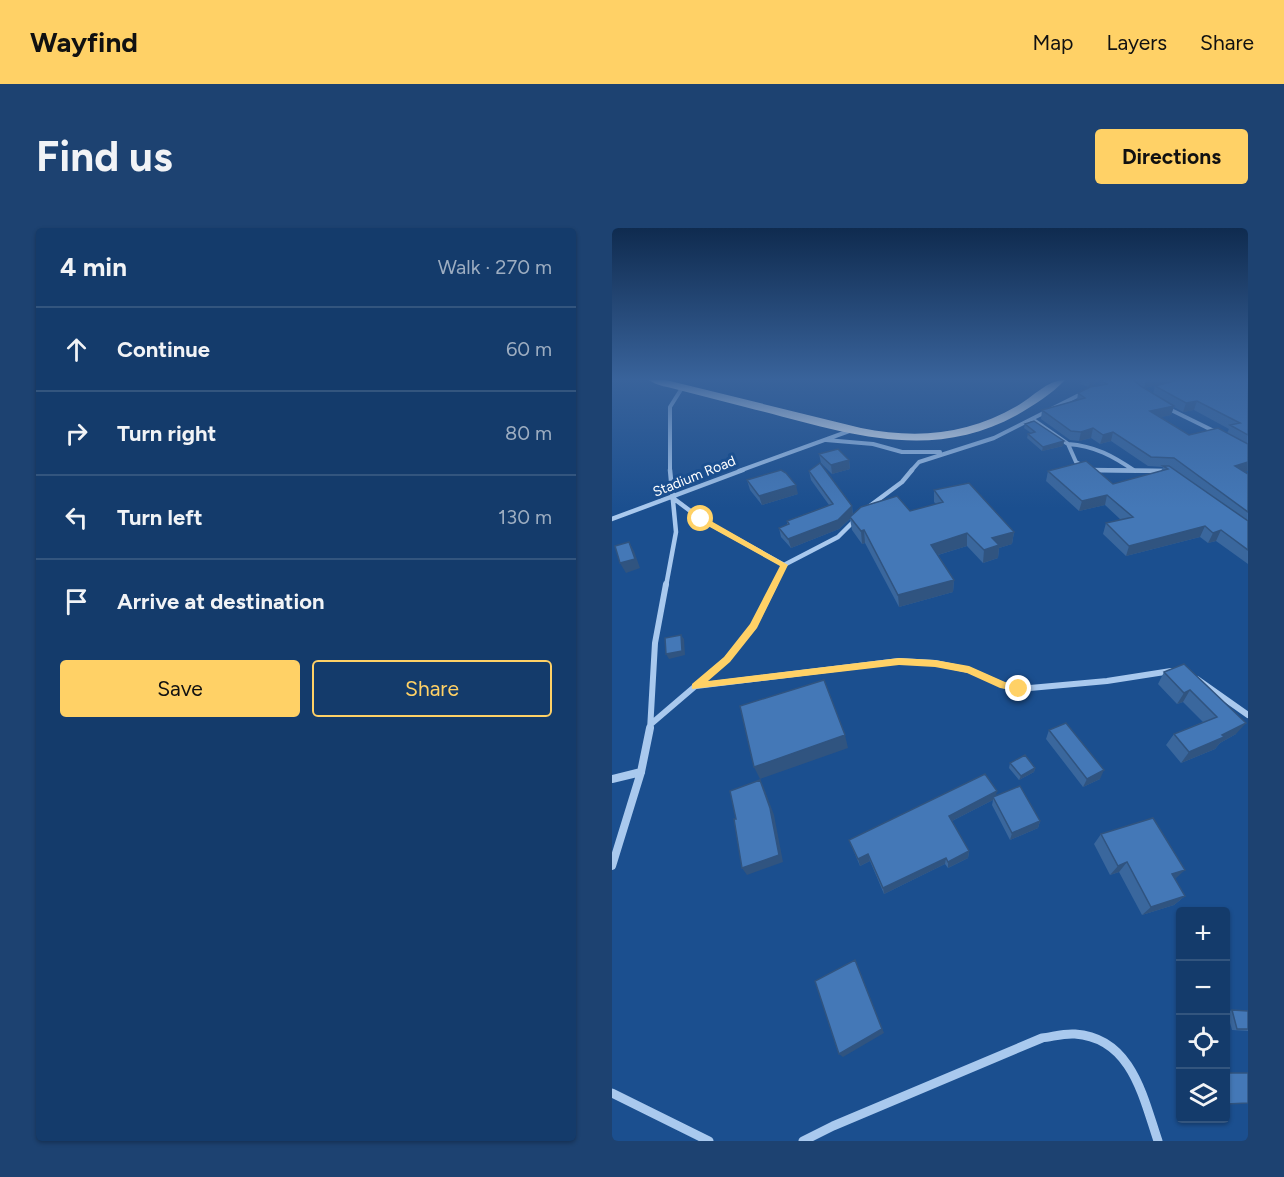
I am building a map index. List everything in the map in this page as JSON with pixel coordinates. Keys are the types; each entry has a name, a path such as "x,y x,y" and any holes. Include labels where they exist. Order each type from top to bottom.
{"highway":[{"path":"823,423 853,430 916,439 969,432 993,423"}],"street":[{"path":"612,866 641,772 651,724 656,643 676,532 670,468 670,423"},
{"path":"651,724 727,659 754,626 784,565 838,537 871,504 902,482 919,462 994,438 1025,423"},
{"path":"1037,423 1068,444 1077,462 1090,470 1167,471"},
{"path":"1196,423 1221,435"},
{"name":"Stadium Road","path":"612,519 673,498 784,452 853,430"},
{"path":"822,440 873,444 902,452 946,452"},
{"path":"1068,444 1089,445 1108,451 1135,471"},
{"path":"673,498 701,519 784,565"},
{"path":"696,687 899,661 935,663 969,670 1003,686 1019,689 1107,681 1177,670"},
{"path":"1188,673 1248,715"},
{"path":"612,779 641,772"},
{"path":"803,1141 833,1126 1042,1038 1075,1034 1101,1042 1119,1053 1135,1075 1158,1141"},
{"path":"612,1094 710,1141"}],"building":[{"path":"1036,423 1064,441 1043,447 1028,434 1035,432 1025,424"},
{"path":"1059,423 1169,423 1189,435 1218,428 1248,444 1248,462 1235,466 1248,474 1248,512 1174,458 1151,457 1113,432 1103,435 1093,428 1081,432 1071,431"},
{"path":"1248,423 1248,435 1230,425"},
{"path":"838,449 849,460 831,465 819,454"},
{"path":"1086,461 1113,484 1168,469 1163,466 1169,466 1248,521 1248,550 1221,530 1213,533 1205,526 1129,546 1106,523 1133,517 1107,495 1082,501 1048,471"},
{"path":"820,463 852,506 838,520 788,539 779,528 789,524 787,521 833,504 809,471"},
{"path":"781,470 796,485 759,496 747,480"},
{"path":"969,483 1014,532 992,538 999,545 984,550 967,533 931,545 954,580 898,595 864,530 861,531 850,517 861,507 897,496 910,511 943,502 934,490"},
{"path":"629,542 635,559 620,563 615,546"},
{"path":"681,635 682,651 666,654 665,638"},
{"path":"1184,664 1246,723 1222,735 1224,737 1189,752 1174,734 1217,717 1190,690 1184,693 1164,672"},
{"path":"824,680 845,735 754,767 740,706"},
{"path":"1066,723 1104,770 1087,779 1049,730"},
{"path":"1025,755 1035,768 1021,776 1010,763"},
{"path":"985,774 997,791 949,816 969,851 948,862 946,858 883,888 868,854 858,859 849,840"},
{"path":"760,780 770,808 779,855 742,868 730,791"},
{"path":"1020,786 1040,821 1012,833 993,797"},
{"path":"1153,818 1185,870 1172,874 1185,896 1151,907 1127,862 1118,866 1101,834"},
{"path":"855,960 882,1029 839,1054 815,981"},
{"path":"1232,1010 1248,1011 1248,1029 1237,1029"},
{"path":"1230,1073 1248,1073 1248,1103 1230,1104"}],"route":[{"path":"701,519 784,565 754,626 727,659 696,687 899,661 935,663 969,670 1003,686 1019,689"}]}
